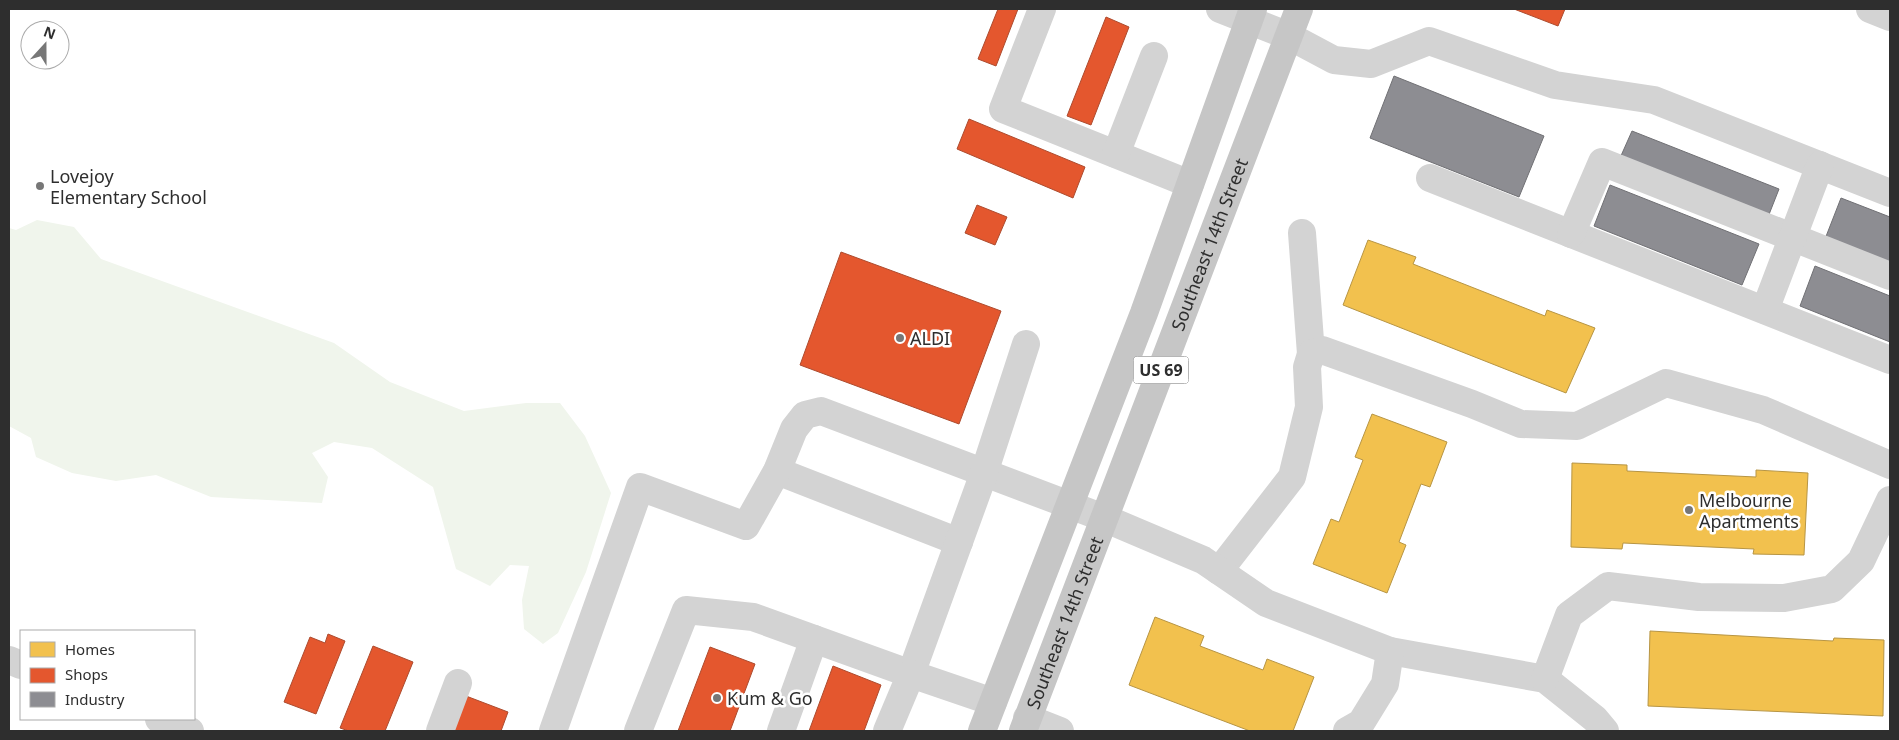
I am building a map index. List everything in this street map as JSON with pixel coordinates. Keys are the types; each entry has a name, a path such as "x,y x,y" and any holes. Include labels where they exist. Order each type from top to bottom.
{"main road":[{"name":"Southeast 14th Street","path":"1025,725 1299,9"},
{"name":"Southeast 14th Street","path":"982,731 1144,313 1251,14"}],"street":[{"path":"1042,9 1003,109 1190,184"},
{"path":"1220,9 1251,14 1334,60 1371,64 1430,40 1555,85 1654,100 1890,193"},
{"path":"1870,9 1890,17"},
{"path":"1116,154 1154,56"},
{"path":"1572,234 1602,162 1890,276"},
{"path":"1765,310 1820,165"},
{"path":"1430,178 1890,360"},
{"path":"1219,571 1292,477 1309,407 1307,367 1311,354 1302,233"},
{"path":"887,731 911,674 984,473 1026,344"},
{"path":"1311,354 1322,350 1472,404 1521,424 1577,426 1666,383 1763,410 1890,464"},
{"path":"553,731 640,487 746,526 778,471 794,429 806,415 822,411 1104,518 1203,560 1266,603 1390,651 1545,680 1595,719 1605,731"},
{"path":"778,471 959,542"},
{"path":"1545,680 1569,615 1608,586 1699,596 1784,598 1832,588 1860,561 1890,500"},
{"path":"638,731 686,610 753,617 993,702"},
{"path":"780,731 814,639"},
{"path":"1347,731 1361,723 1385,684 1390,651"},
{"path":"440,731 458,683"},
{"path":"162,720 190,731"},
{"path":"1025,725 1060,731"}],"shaded area":[{"path":"37,220 74,227 101,259 334,343 390,382 464,411 526,403 560,403 585,436 611,493 586,572 558,633 543,644 524,629 522,600 529,566 510,565 490,586 456,569 433,487 372,448 334,442 312,453 328,477 322,503 211,497 156,475 116,481 72,473 36,457 31,438 9,426 9,228 16,230"}],"building: Homes":[{"path":"1368,240 1416,257 1413,264 1545,316 1547,310 1595,328 1566,393 1343,305"},
{"path":"1372,414 1447,442 1430,487 1421,484 1399,542 1406,545 1387,593 1313,564 1331,519 1339,522 1363,460 1355,457"},
{"name":"Melbourne Apartments","path":"1572,463 1627,465 1627,471 1756,477 1756,470 1808,473 1804,555 1753,554 1754,549 1623,543 1622,549 1571,547"},
{"path":"1155,617 1204,636 1200,646 1263,670 1267,659 1314,677 1293,731 1250,731 1129,685"},
{"path":"1650,631 1833,641 1834,638 1884,640 1883,716 1648,706"}],"building: Shops":[{"path":"998,9 1018,9 996,66 978,59"},
{"path":"1514,9 1565,9 1558,26"},
{"path":"1106,17 1129,27 1091,125 1067,116"},
{"path":"969,119 1085,167 1073,198 957,149"},
{"path":"977,205 1007,217 995,245 965,233"},
{"name":"ALDI","path":"841,252 1001,311 959,424 800,365"},
{"path":"328,634 345,641 316,714 284,702 310,637 325,643"},
{"path":"373,646 413,662 385,731 349,731 340,728"},
{"name":"Kum & Go","path":"710,647 755,664 730,731 678,731"},
{"name":"Kum & Go","path":"833,666 881,685 864,731 809,731"},
{"path":"466,696 508,712 501,731 452,731"}],"building: Industry":[{"path":"1394,76 1544,136 1519,197 1370,138"},
{"path":"1632,131 1779,189 1768,217 1620,158"},
{"path":"1610,185 1759,244 1742,285 1594,226"},
{"path":"1841,198 1890,217 1890,265 1825,239"},
{"path":"1815,266 1890,296 1890,342 1800,306"}],"place":[{"name":"Lovejoy Elementary School","path":"40,186"},
{"name":"ALDI","path":"900,338"},
{"name":"Melbourne Apartments","path":"1689,510"},
{"name":"Kum & Go","path":"717,698"}]}
